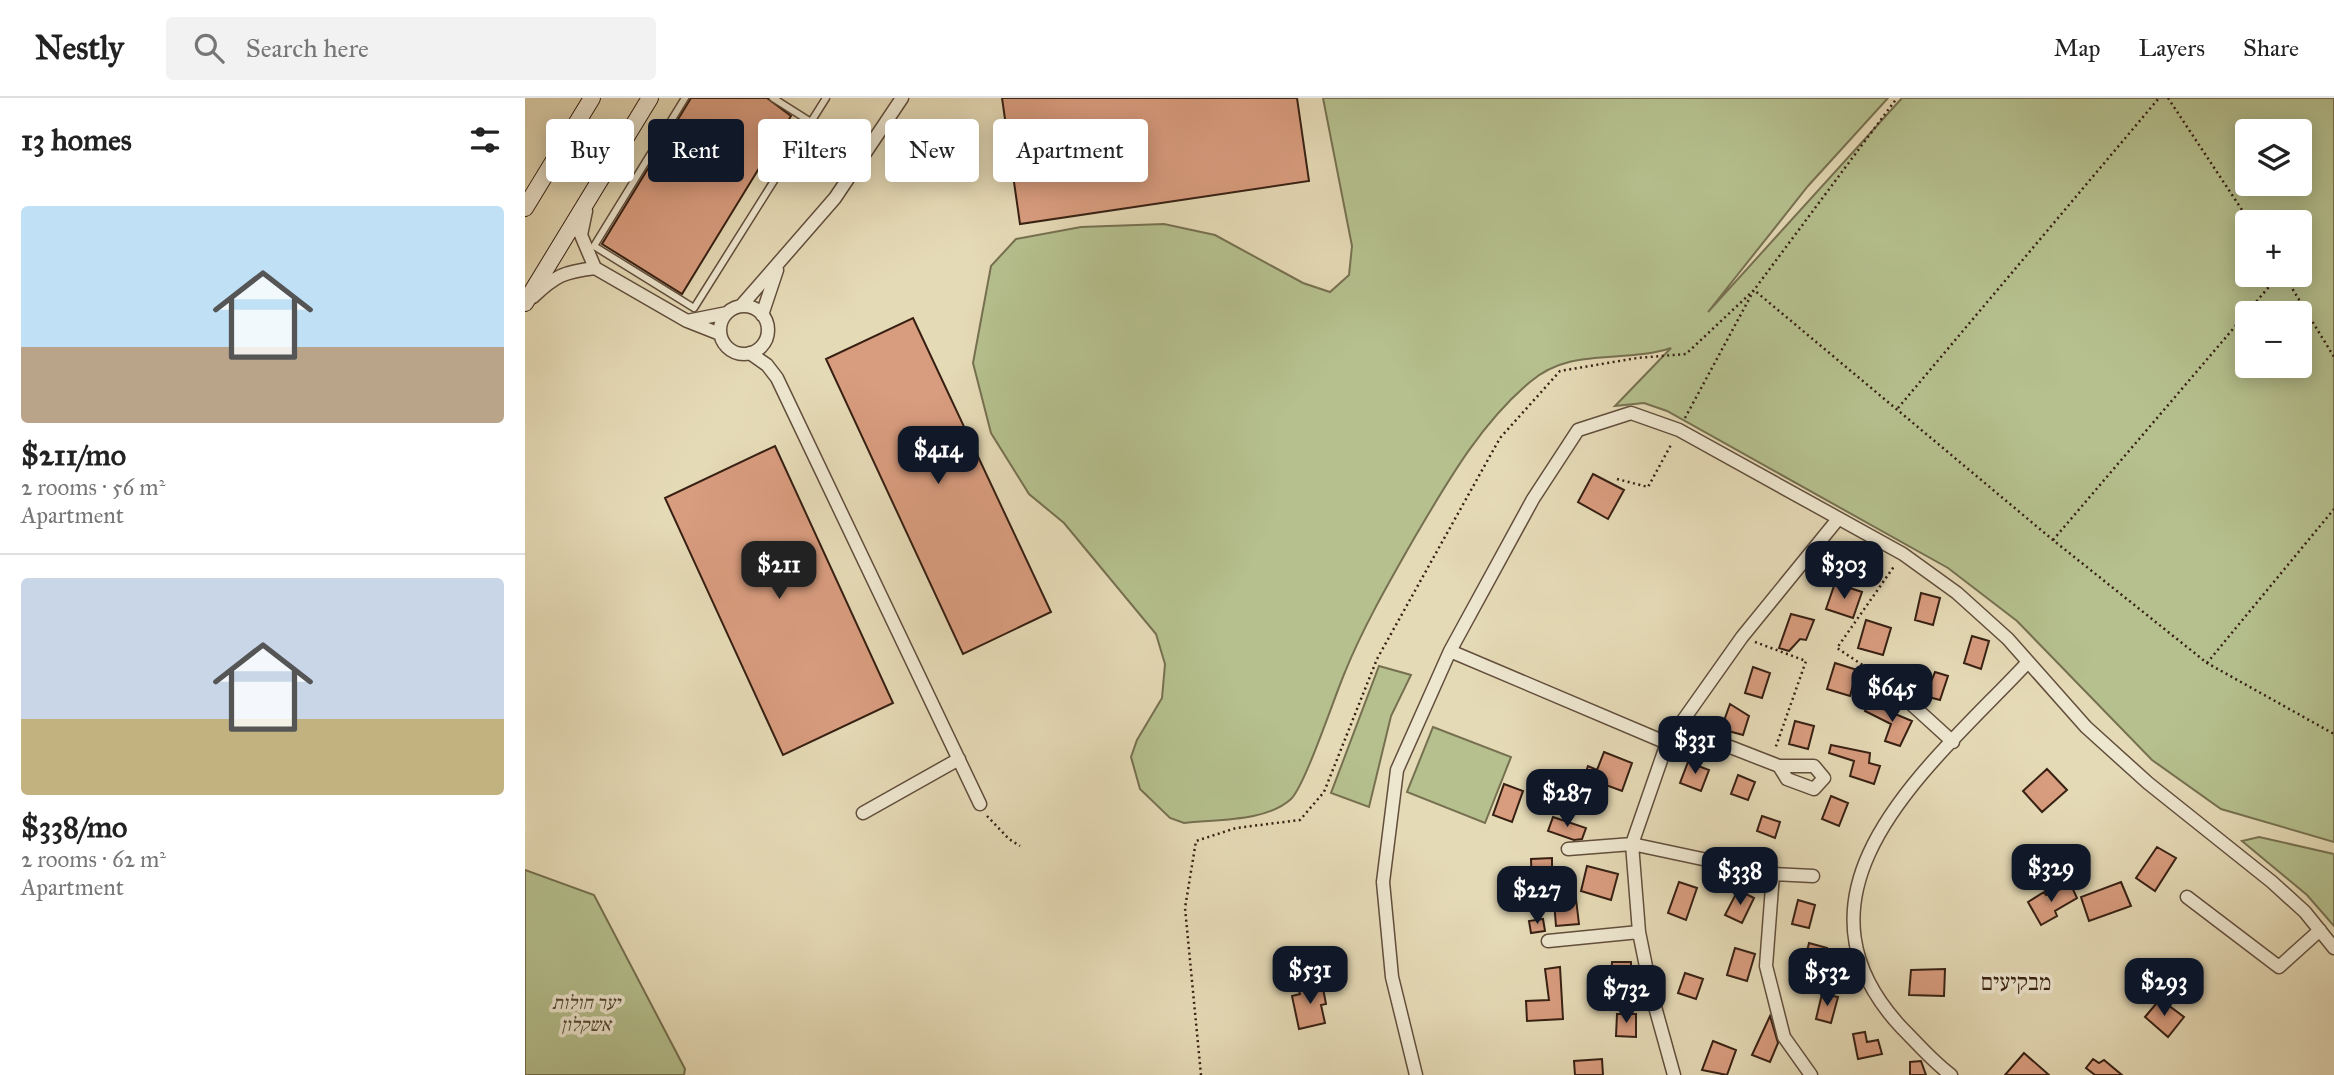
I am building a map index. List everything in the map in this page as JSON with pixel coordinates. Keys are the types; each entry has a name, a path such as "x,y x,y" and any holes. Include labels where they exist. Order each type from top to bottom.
{"main road":[{"path":"525,208 592,98"},
{"path":"525,304 650,98"}],"street":[{"path":"871,147 902,98"},
{"path":"687,321 727,313 741,306 846,182"},
{"path":"594,188 580,235 595,268 687,321 720,334"},
{"path":"767,365 763,344 767,329 762,315 779,263"},
{"path":"525,304 552,279 566,272 595,268"},
{"path":"741,306 749,307 762,315"},
{"path":"727,313 720,326 720,334 728,348 750,353 767,365 777,378 980,804"},
{"path":"750,353 763,344"},
{"path":"1416,1075 1392,978 1383,882 1397,770 1450,651 1533,499 1578,430 1631,413 1679,430 1903,554 1985,616 2086,727 2120,759 2246,860 2305,912 2334,948"},
{"path":"1674,1075 1652,996 1639,932 1632,844 1667,743 1742,637 1838,519"},
{"path":"1450,651 1667,743"},
{"path":"1951,1075 1887,1011 1870,985 1858,953 1854,897 1870,846 1898,804 2028,662"},
{"path":"1887,682 1953,742"},
{"path":"1679,727 1775,764"},
{"path":"863,813 959,759"},
{"path":"1568,849 1632,844 1773,874 1813,876"},
{"path":"1773,874 1766,966 1784,1037 1811,1075"},
{"path":"2187,897 2279,967 2320,930"},
{"path":"1548,941 1639,932"}],"lane":[{"path":"685,98 594,246 694,308 773,182"},
{"path":"773,98 806,119"},
{"path":"813,119 826,98"}],"path":[{"path":"1617,479 1648,487 1754,290 1897,98"},
{"path":"1898,408 2158,98"},
{"path":"2168,98 2242,210"},
{"path":"2053,540 2269,287"},
{"path":"2291,287 2334,356"},
{"path":"1754,290 2053,540 2207,663 2334,734"},
{"path":"1201,1075 1185,908 1196,841 1236,828 1300,820 1324,792 1377,659 1493,450 1500,438 1560,371 1637,358 1686,354 1754,290"},
{"path":"2207,663 2334,509"},
{"path":"1887,682 1837,648 1903,554"},
{"path":"1742,637 1806,661 1775,764"},
{"path":"980,804 990,820 1020,846"}],"green space":[{"path":"1323,98 1888,98 1808,186 1708,312 1902,98 2334,98 2334,842 2221,809 2152,760 2017,621 1948,568 1667,411 1644,403 1615,406 1671,348 1653,353 1563,364 1546,371 1512,398 1481,434 1453,474 1388,585 1352,654 1312,759 1291,799 1255,816 1184,823 1170,818 1140,789 1131,757 1137,740 1162,698 1165,664 1156,634 1064,523 1029,494 991,433 973,363 991,266 1016,239 1081,227 1164,224 1215,235 1303,283 1330,292 1349,275 1352,246"},
{"path":"1379,666 1411,675 1391,716 1369,807 1331,793"},
{"path":"1433,727 1511,757 1485,823 1407,792"},
{"path":"2259,837 2334,854 2334,926 2307,895 2242,841"},
{"name":"יער חולות אשקלון","path":"525,870 594,895 685,1069 684,1075 525,1075"}],"building":[{"path":"691,98 767,98 791,116 789,119 758,119 758,170 682,294 602,244 648,169 648,182 744,182 744,119 678,119"},
{"path":"1002,98 1297,98 1309,181 1020,224 1014,182 1148,182 1148,119 1005,119"},
{"path":"913,318 1051,612 963,654 826,359"},
{"path":"775,446 893,703 783,755 665,498"},
{"path":"1593,474 1624,490 1608,519 1578,502"},
{"path":"1835,583 1862,592 1853,618 1826,609"},
{"path":"1921,593 1940,598 1933,625 1915,620"},
{"path":"1791,614 1814,620 1806,640 1800,639 1789,651 1779,648"},
{"path":"1866,620 1891,628 1883,655 1858,648"},
{"path":"1972,636 1989,641 1981,669 1964,663"},
{"path":"1835,663 1857,670 1850,696 1827,689"},
{"path":"1753,667 1770,673 1762,698 1745,693"},
{"path":"1935,672 1948,676 1940,700 1925,696"},
{"path":"1869,703 1912,721 1900,746 1885,741 1891,724 1865,711"},
{"path":"1730,704 1749,716 1743,735 1721,729"},
{"path":"1795,721 1814,726 1808,749 1789,744"},
{"path":"1831,745 1870,753 1869,763 1880,766 1874,784 1850,776 1854,761 1829,753"},
{"path":"1604,752 1632,763 1622,791 1584,777 1588,766 1597,770"},
{"path":"1688,762 1709,770 1701,791 1680,783"},
{"path":"2047,769 2067,790 2042,812 2023,791"},
{"path":"1738,775 1755,782 1748,800 1731,794"},
{"path":"1504,784 1523,791 1512,822 1493,815"},
{"path":"1831,796 1848,803 1839,826 1822,819"},
{"path":"1762,816 1780,822 1775,838 1757,831"},
{"path":"1553,817 1586,828 1582,839 1574,840 1548,831"},
{"path":"2157,847 2176,858 2155,891 2136,878"},
{"path":"1552,858 1552,886 1532,887 1531,859"},
{"path":"1587,866 1618,874 1611,900 1581,891"},
{"path":"1679,882 1697,888 1686,920 1668,913"},
{"path":"2121,882 2131,906 2089,921 2081,897"},
{"path":"2071,885 2077,898 2055,911 2057,916 2041,925 2028,902 2044,892 2046,895"},
{"path":"1738,890 1754,898 1742,923 1725,915"},
{"path":"1576,899 1579,924 1556,926 1554,901"},
{"path":"1798,900 1815,905 1809,928 1792,924"},
{"path":"1543,919 1545,931 1531,933 1529,921"},
{"path":"1809,943 1827,948 1819,979 1801,975"},
{"path":"1735,948 1755,954 1747,981 1727,975"},
{"path":"1612,962 1631,962 1631,984 1611,984"},
{"path":"1560,967 1563,1019 1527,1021 1526,1001 1549,1000 1545,969"},
{"path":"1945,969 1944,996 1909,995 1911,970"},
{"path":"1685,973 1703,979 1696,999 1678,993"},
{"path":"1322,983 1326,1004 1321,1005 1325,1023 1299,1029 1292,996 1300,994 1298,988"},
{"path":"1822,994 1838,997 1831,1023 1816,1019"},
{"path":"2160,999 2184,1017 2168,1037 2145,1017"},
{"path":"1617,1014 1636,1014 1636,1037 1616,1036"},
{"path":"1770,1016 1778,1043 1770,1062 1752,1055"},
{"path":"1865,1032 1867,1042 1878,1040 1882,1054 1858,1059 1853,1034"},
{"path":"1713,1041 1736,1050 1727,1075 1702,1070"},
{"path":"2024,1053 2049,1075 2005,1075"},
{"path":"1602,1059 1603,1075 1575,1075 1574,1061"},
{"path":"2093,1059 2099,1063 2104,1060 2122,1075 2095,1075 2086,1068"},
{"path":"1921,1061 1926,1075 1910,1075 1910,1062"}],"district":[{"name":"מבקיעים","path":"2016,982"}]}
